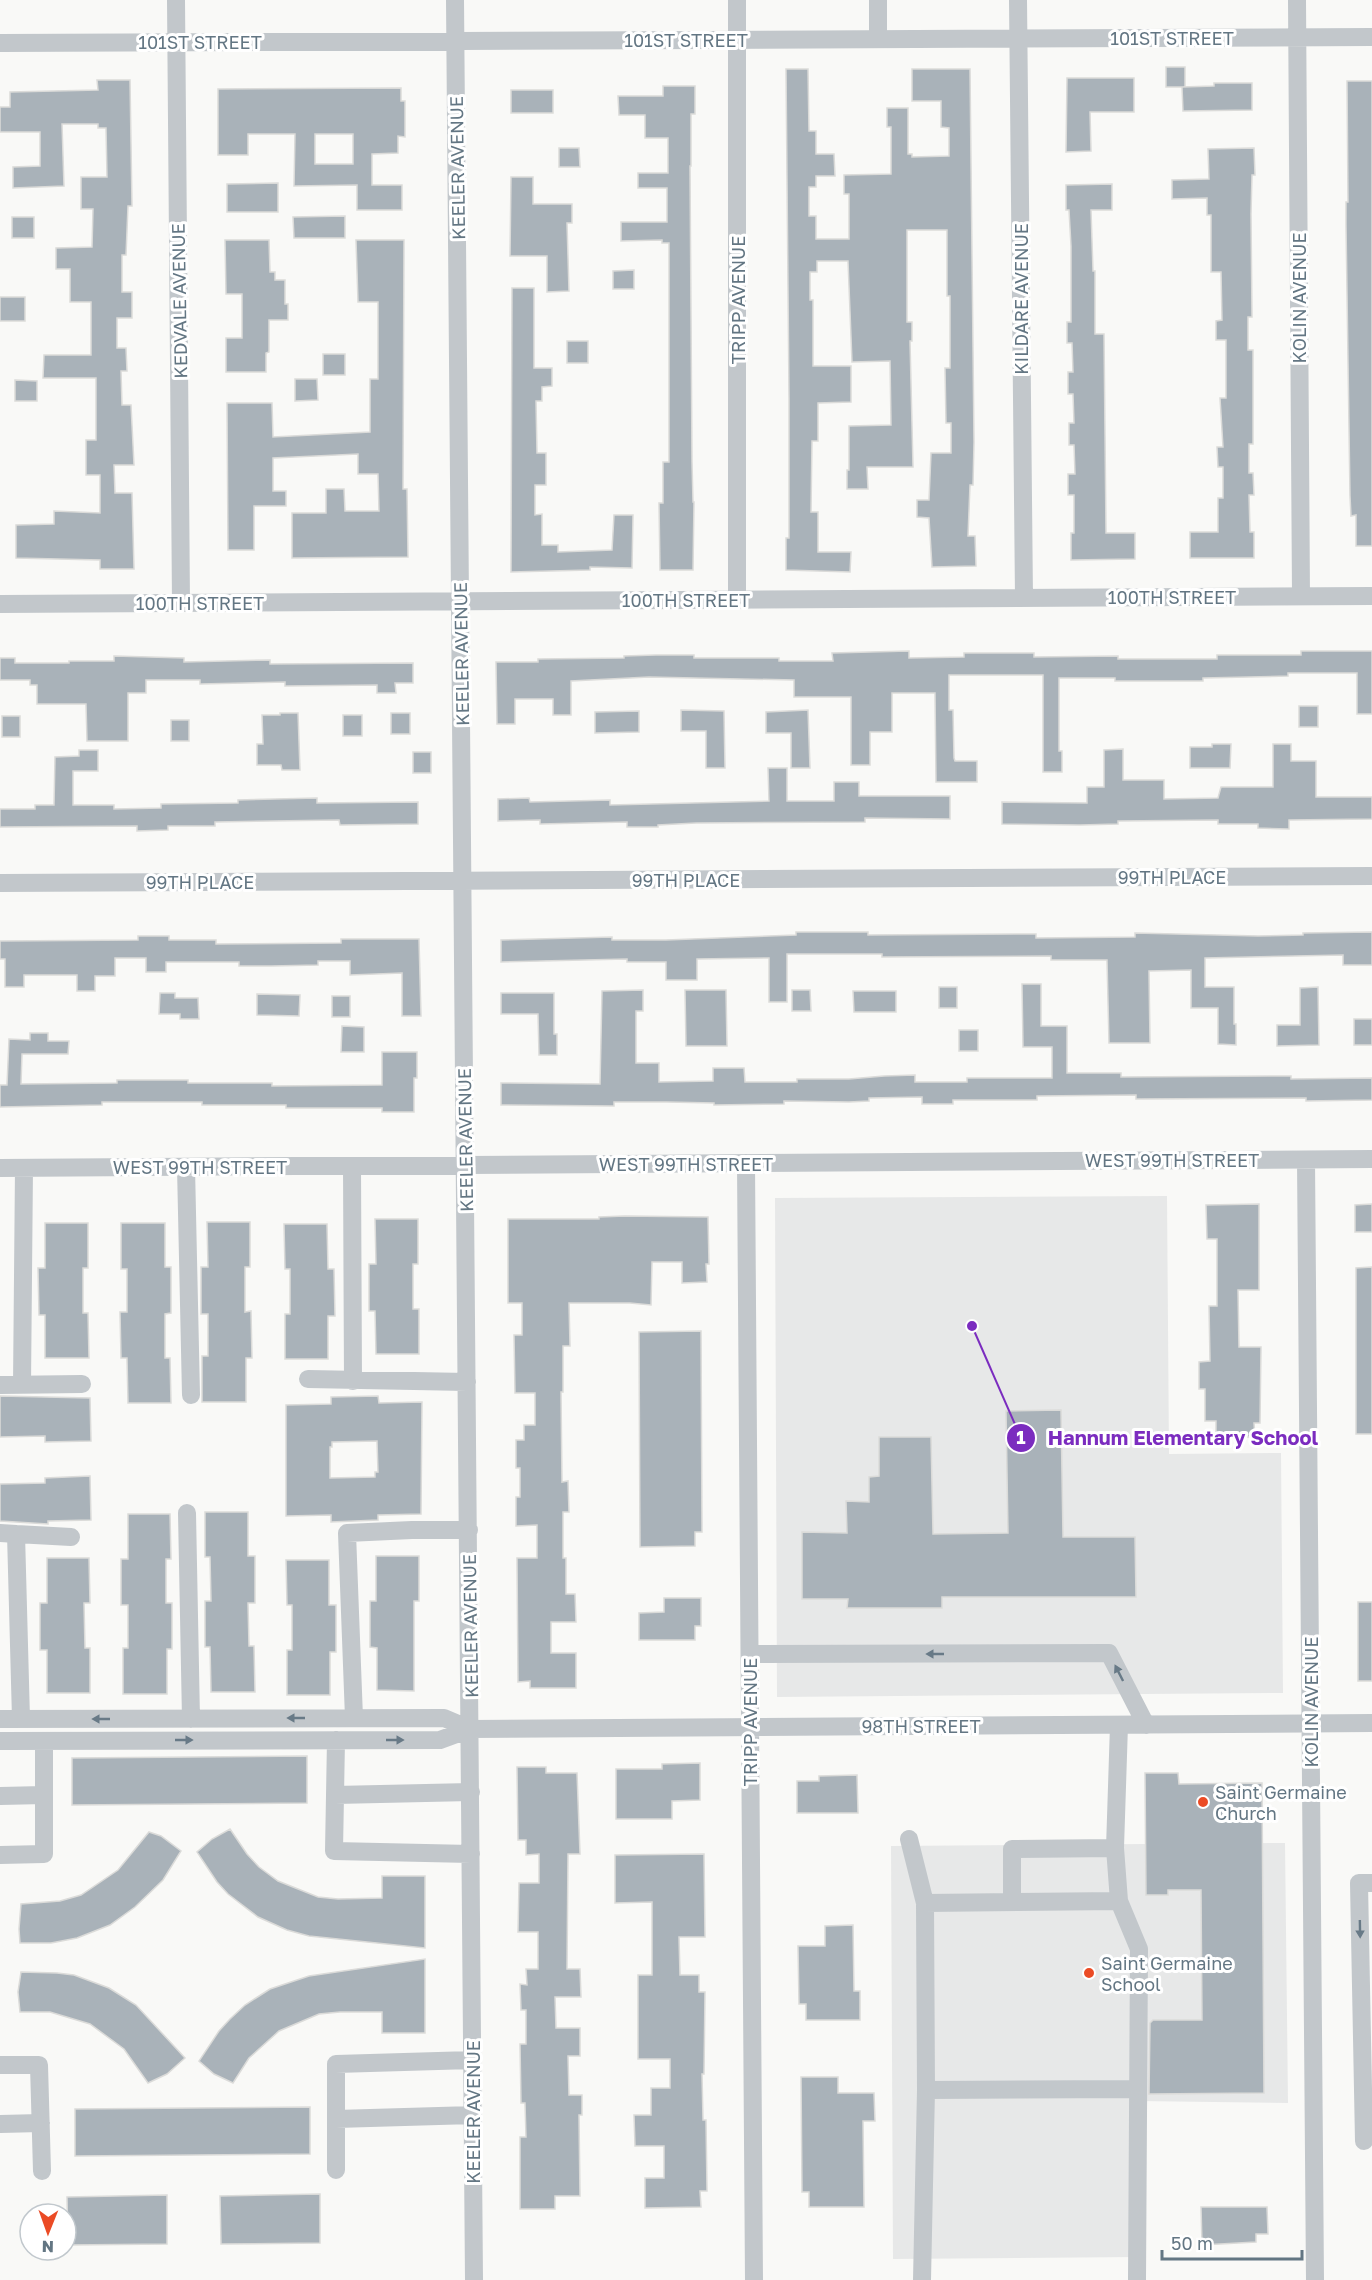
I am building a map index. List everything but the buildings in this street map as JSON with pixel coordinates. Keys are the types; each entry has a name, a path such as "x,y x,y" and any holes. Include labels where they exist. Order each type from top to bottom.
{"street":[{"name":"KEDVALE AVENUE","path":"176,0 182,603"},
{"name":"KEELER AVENUE","path":"455,0 474,2280"},
{"name":"TRIPP AVENUE","path":"737,0 737,600"},
{"path":"878,0 878,39"},
{"name":"KILDARE AVENUE","path":"1018,0 1024,598"},
{"name":"KOLIN AVENUE","path":"1297,0 1301,596"},
{"name":"101ST STREET","path":"0,43 1372,37"},
{"name":"100TH STREET","path":"0,604 1372,596"},
{"name":"99TH PLACE","path":"0,883 1372,876"},
{"name":"WEST 99TH STREET","path":"0,1168 1372,1159"},
{"name":"KOLIN AVENUE","path":"1306,1160 1315,2280"},
{"name":"TRIPP AVENUE","path":"746,1163 754,2280"},
{"path":"352,1166 352,1381"},
{"path":"186,1167 191,1395"},
{"path":"22,1384 24,1168"},
{"path":"308,1379 467,1382"},
{"path":"0,1385 82,1384"},
{"path":"187,1513 191,1719"},
{"path":"354,1718 347,1533 469,1530"},
{"path":"21,1719 8,1533 71,1537"},
{"path":"750,1654 1109,1653 1146,1725"},
{"path":"0,1719 444,1718 470,1729"},
{"name":"98TH STREET","path":"470,1729 1372,1723"},
{"path":"1119,1725 1115,1848 1119,1901 1139,1949 1137,2280"},
{"path":"0,1741 440,1740 470,1729"},
{"path":"336,1740 334,1851 471,1854"},
{"path":"0,1855 44,1854 44,1741"},
{"path":"335,1795 471,1792"},
{"path":"0,1796 44,1795"},
{"path":"909,1839 925,1903 926,2090 922,2280"},
{"path":"1012,1902 1012,1850 1115,1848"},
{"path":"1372,1883 1359,1883 1364,2142 1372,2133"},
{"path":"925,1903 1119,1901"},
{"path":"336,2170 336,2064 472,2060"},
{"path":"0,2065 39,2065 42,2171"},
{"path":"926,2090 1137,2089"},
{"path":"336,2119 473,2115"},
{"path":"0,2124 41,2123"}],"shaded area":[{"path":"1167,1196 1169,1454 1281,1453 1283,1693 777,1697 775,1198"},
{"name":"Saint Germaine School","path":"1285,1843 1288,2103 1137,2101 1137,2257 893,2259 891,1846"}],"place":[{"name":"Hannum Elementary School","path":"972,1326"},
{"name":"Saint Germaine Church","path":"1203,1802"},
{"name":"Saint Germaine School","path":"1089,1973"}]}
